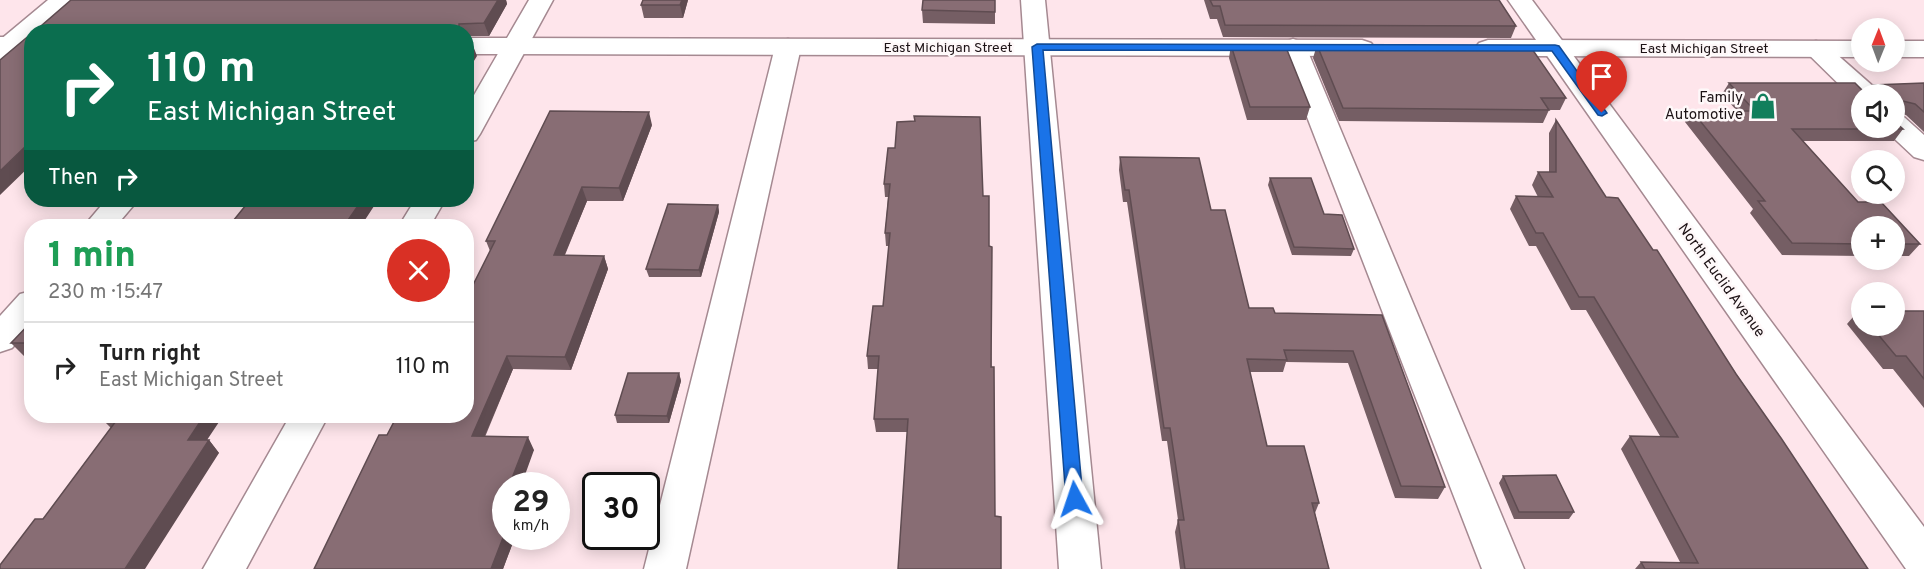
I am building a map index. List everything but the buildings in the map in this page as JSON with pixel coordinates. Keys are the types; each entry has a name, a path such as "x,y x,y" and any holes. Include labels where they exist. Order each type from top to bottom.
{"street":[{"path":"36,24 63,0"},
{"path":"474,120 541,0"},
{"path":"1033,0 1080,569"},
{"name":"North Euclid Avenue","path":"1520,0 1924,560"},
{"path":"10,47 24,35"},
{"name":"East Michigan Street","path":"474,46 1388,48"},
{"path":"665,569 788,47"},
{"path":"1293,48 1503,569"},
{"name":"East Michigan Street","path":"1460,48 1851,49"},
{"path":"1816,48 1854,84"},
{"path":"1905,49 1924,49"},
{"path":"1905,133 1924,151"},
{"path":"105,219 117,207"},
{"path":"0,339 24,312"},
{"path":"224,569 305,423"}],"place":[{"name":"Family Automotive","path":"1763,106"}],"route":[{"path":"1075,499 1037,47 1555,48 1602,113"}]}
